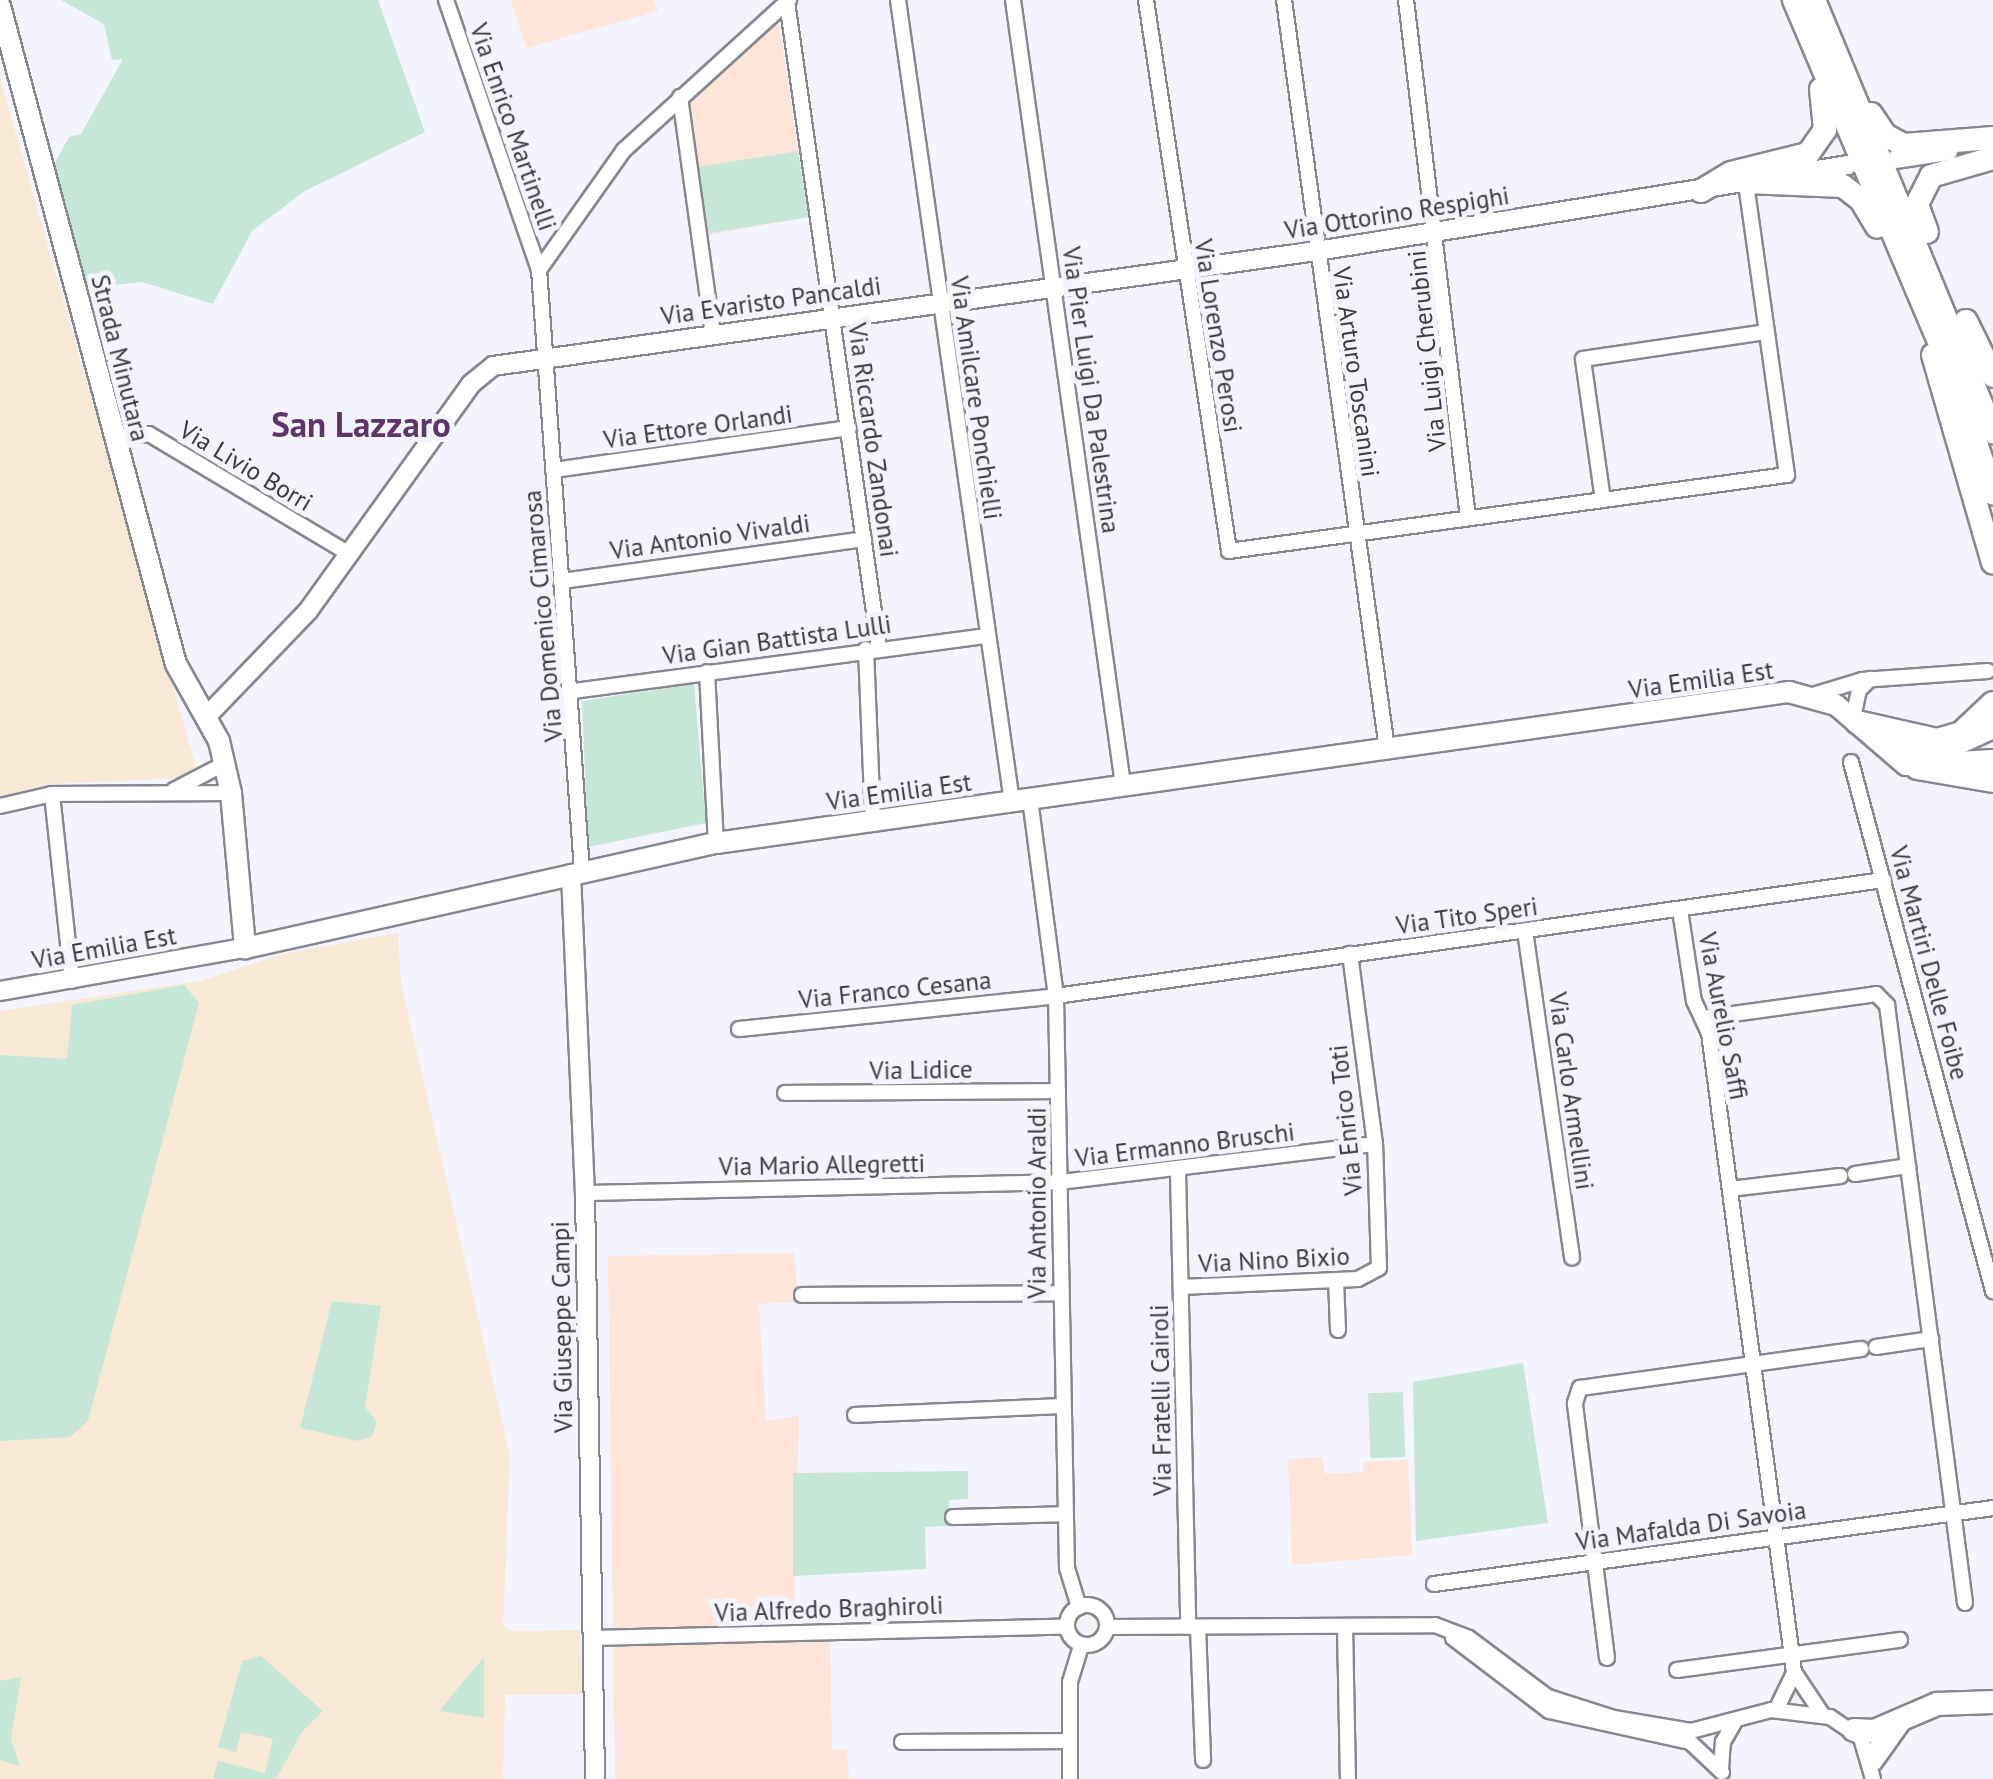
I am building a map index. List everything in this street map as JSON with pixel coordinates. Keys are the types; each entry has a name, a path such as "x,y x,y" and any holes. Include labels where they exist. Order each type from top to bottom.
{"highway":[{"path":"1804,1 1885,135 1915,146 1993,142"},
{"path":"1701,192 1731,174 1808,154 1822,136 1827,110 1804,1"},
{"path":"1804,1 1934,305 1993,432"},
{"path":"1993,158 1940,170 1925,183 1917,204 1993,376"},
{"path":"1746,182 1830,184 1851,192 1993,390"},
{"path":"1934,305 1938,378 1982,490 1993,563"},
{"path":"1982,490 1993,583"},
{"path":"1855,720 1937,740 1960,734 1993,703"},
{"path":"1918,768 1993,781"},
{"path":"1854,1730 1874,1731 1936,1704 1993,1702"},
{"path":"1873,1769 1902,1719"}],"main road":[{"name":"Strada Minutara","path":"0,6 176,664 206,716 224,764 231,793 245,948"},
{"name":"Via Emilia Est","path":"245,948 716,844 1788,692 1813,695 1922,752 1958,749 1993,728"},
{"name":"Via Emilia Est","path":"1855,720 1894,761 1918,768"},
{"path":"1918,768 1993,760"}],"street":[{"name":"Via Enrico Martinelli","path":"446,0 539,270 545,357"},
{"name":"Via Amilcare Ponchielli","path":"898,0 987,636 1021,800"},
{"name":"Via Pier Luigi Da Palestrina","path":"1013,0 1122,786"},
{"name":"Via Lorenzo Perosi","path":"1146,0 1229,552 1356,531"},
{"name":"Via Arturo Toscanini","path":"1284,0 1387,749"},
{"name":"Via Luigi Cherubini","path":"1406,0 1468,518"},
{"path":"539,270 624,150 788,1"},
{"name":"Via Riccardo Zandonai","path":"788,1 864,538 872,648 873,820"},
{"path":"680,97 713,334"},
{"path":"1896,159 1993,142"},
{"name":"Via Ottorino Respighi","path":"1055,288 1701,192 1848,165"},
{"path":"1356,531 1787,474 1746,182"},
{"name":"Via Evaristo Pancaldi","path":"351,555 471,384 494,366 1055,288"},
{"path":"1603,500 1583,359 1765,332"},
{"name":"Via Domenico Cimarosa","path":"545,357 574,691 576,873"},
{"name":"Via Ettore Orlandi","path":"554,470 848,428"},
{"name":"Via Livio Borri","path":"114,436 148,434 351,555"},
{"name":"Via Antonio Vivaldi","path":"562,581 864,538"},
{"path":"206,716 308,611 351,555"},
{"name":"Via Gian Battista Lulli","path":"574,691 872,648 987,636"},
{"name":"Via Emilia Est","path":"1813,695 1872,678 1988,670"},
{"path":"706,672 716,844"},
{"path":"1855,720 1859,690 1872,678"},
{"name":"Via Martiri Delle Foibe","path":"1851,762 1993,1292"},
{"path":"168,792 190,786 224,764"},
{"path":"0,806 52,794 231,793"},
{"path":"52,794 72,981"},
{"name":"Via Antonio Araldi","path":"1021,800 1056,996 1066,1568 1079,1607"},
{"name":"Via Giuseppe Campi","path":"576,873 594,1779"},
{"name":"Via Tito Speri","path":"1056,996 1884,880"},
{"name":"Via Aurelio Saffi","path":"1680,910 1694,1001 1704,1018 1730,1189 1794,1672 1822,1714"},
{"name":"Via Carlo Armellini","path":"1525,931 1572,1258"},
{"name":"Via Emilia Est","path":"0,991 245,948"},
{"name":"Via Enrico Toti","path":"1350,954 1375,1144 1379,1268 1369,1277"},
{"name":"Via Franco Cesana","path":"739,1029 1056,996"},
{"path":"1704,1018 1883,998 1966,1604"},
{"name":"Via Lidice","path":"785,1093 1058,1091"},
{"name":"Via Ermanno Bruschi","path":"1060,1182 1178,1172 1375,1144"},
{"path":"1730,1189 1908,1166"},
{"name":"Via Fratelli Cairoli","path":"1178,1172 1193,1627 1203,1760"},
{"name":"Via Mario Allegretti","path":"584,1193 1060,1182"},
{"name":"Via Nino Bixio","path":"1181,1287 1369,1277"},
{"path":"1336,1280 1338,1330"},
{"path":"802,1295 1060,1293"},
{"path":"1608,1658 1575,1403 1580,1388 1931,1339"},
{"path":"855,1415 1061,1406"},
{"name":"Via Mafalda Di Savoia","path":"1434,1584 1993,1508"},
{"path":"952,1516 1066,1514"},
{"path":"1081,1645 1067,1626 1079,1607 1100,1611 1107,1627"},
{"path":"1107,1627 1426,1624 1458,1632 1522,1682 1585,1710 1690,1731 1734,1724 1776,1710 1822,1714 1854,1730 1873,1769"},
{"path":"1426,1624 1548,1711 1690,1742 1723,1776"},
{"name":"Via Alfredo Braghiroli","path":"592,1638 1067,1626"},
{"path":"1344,1626 1348,1779"},
{"path":"1081,1645 1098,1642 1107,1627"},
{"path":"1677,1670 1900,1640"},
{"path":"1070,1779 1070,1682 1081,1645"},
{"path":"1776,1710 1794,1672"},
{"path":"1723,1776 1723,1742 1734,1724"},
{"path":"902,1742 1070,1742"}],"shaded area":[{"path":"511,0 654,0 658,11 526,48"},
{"path":"779,22 808,217 708,235 690,101"},
{"path":"0,77 196,767 180,778 52,784 0,796"},
{"path":"398,933 401,983 510,1455 503,1625 510,1631 580,1630 581,1694 505,1695 503,1779 0,1779 0,1011 199,981 287,953"},
{"path":"794,1253 799,1302 759,1304 766,1421 799,1416 794,1641 830,1641 832,1749 847,1750 849,1779 615,1779 608,1256"},
{"path":"1323,1457 1325,1474 1363,1472 1363,1462 1408,1460 1412,1555 1292,1565 1288,1459"}],"green space":[{"path":"61,0 378,0 425,132 305,191 252,231 213,304 142,282 86,288 52,168 69,137 81,134 123,59 112,60 104,24"},
{"path":"798,151 808,217 709,233 698,167"},
{"path":"694,684 706,823 588,847 582,701"},
{"path":"184,985 199,1003 88,1421 70,1437 0,1441 0,1055 67,1059 72,1005"},
{"path":"332,1301 381,1306 365,1407 377,1422 372,1436 358,1441 300,1428"},
{"path":"1523,1363 1548,1523 1416,1541 1413,1382"},
{"path":"1403,1392 1405,1457 1370,1458 1368,1393"},
{"path":"968,1471 968,1499 949,1500 949,1526 925,1527 926,1569 793,1576 793,1473"},
{"path":"261,1656 323,1711 302,1732 276,1779 213,1779 218,1761 265,1773 273,1739 241,1732 236,1752 218,1747 242,1661"},
{"path":"484,1657 484,1718 439,1711"},
{"path":"21,1677 11,1739 20,1766 0,1760 0,1681"}],"district":[{"name":"San Lazzaro","path":"361,424"}]}
